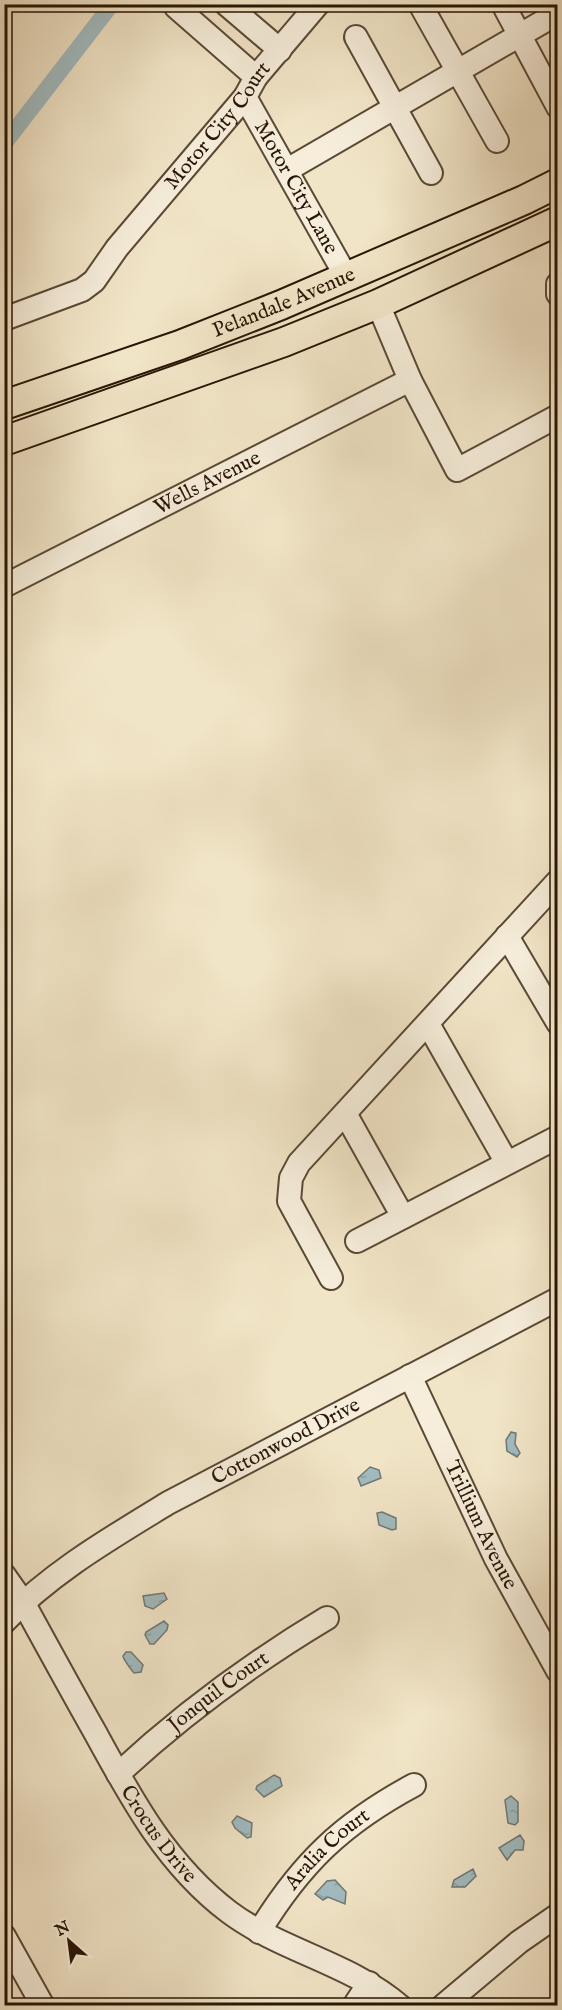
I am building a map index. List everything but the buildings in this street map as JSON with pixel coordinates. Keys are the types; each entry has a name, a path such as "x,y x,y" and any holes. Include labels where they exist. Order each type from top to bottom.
{"main road":[{"name":"Pelandale Avenue","path":"4,405 180,345 347,279 558,183"},
{"name":"Pelandale Avenue","path":"4,441 183,380 378,304 558,221"}],"street":[{"path":"226,4 280,50"},
{"name":"Motor City Court","path":"4,319 82,290 94,281 117,248 245,97 256,77 318,4"},
{"path":"420,4 497,141"},
{"path":"503,4 558,107"},
{"path":"176,8 256,77"},
{"path":"286,170 558,13"},
{"path":"356,37 431,173"},
{"name":"Motor City Lane","path":"245,97 347,279"},
{"path":"558,284 558,294"},
{"path":"378,304 410,380 457,470 558,416"},
{"name":"Wells Avenue","path":"4,586 410,380"},
{"path":"331,1278 289,1201 291,1178 307,1152 346,1115 558,881"},
{"path":"507,936 558,1023"},
{"path":"428,1024 507,1163"},
{"path":"346,1115 403,1217"},
{"path":"357,1240 558,1137"},
{"name":"Cottonwood Drive","path":"4,1622 23,1602 106,1541 168,1503 558,1299"},
{"name":"Trillium Avenue","path":"410,1376 496,1560 558,1671"},
{"name":"Crocus Drive","path":"4,1575 23,1602 149,1827 184,1871 229,1912 259,1932 369,1983 400,2006"},
{"name":"Jonquil Court","path":"118,1774 173,1723 220,1687 327,1618"},
{"name":"Aralia Court","path":"259,1932 280,1897 328,1842 378,1804 414,1785"},
{"path":"443,2006 519,1942 558,1915"},
{"path":"4,1936 43,2006"},
{"path":"354,2006 369,1983"}],"water":[{"path":"511,1432 516,1433 515,1444 520,1453 517,1457 507,1451 506,1440"},
{"path":"370,1467 379,1470 381,1478 361,1486 358,1478"},
{"path":"382,1512 396,1518 396,1529 392,1530 379,1525 377,1513"},
{"path":"164,1593 167,1599 153,1609 145,1606 143,1596"},
{"path":"164,1621 168,1625 167,1630 154,1644 150,1644 145,1635 146,1632"},
{"path":"126,1652 131,1652 143,1665 141,1672 134,1673 130,1668 123,1656"},
{"path":"274,1775 280,1778 282,1786 264,1797 256,1789 257,1786"},
{"path":"511,1796 518,1802 518,1822 515,1825 508,1823 505,1800"},
{"path":"237,1816 252,1823 251,1837 247,1838 235,1828 232,1822"},
{"path":"520,1835 524,1841 523,1850 515,1850 507,1860 499,1848"},
{"path":"473,1869 476,1876 465,1887 452,1887 454,1880"},
{"path":"335,1880 346,1892 345,1904 328,1897 323,1900 315,1894 327,1881"}],"waterway":[{"path":"4,144 112,4"}]}
